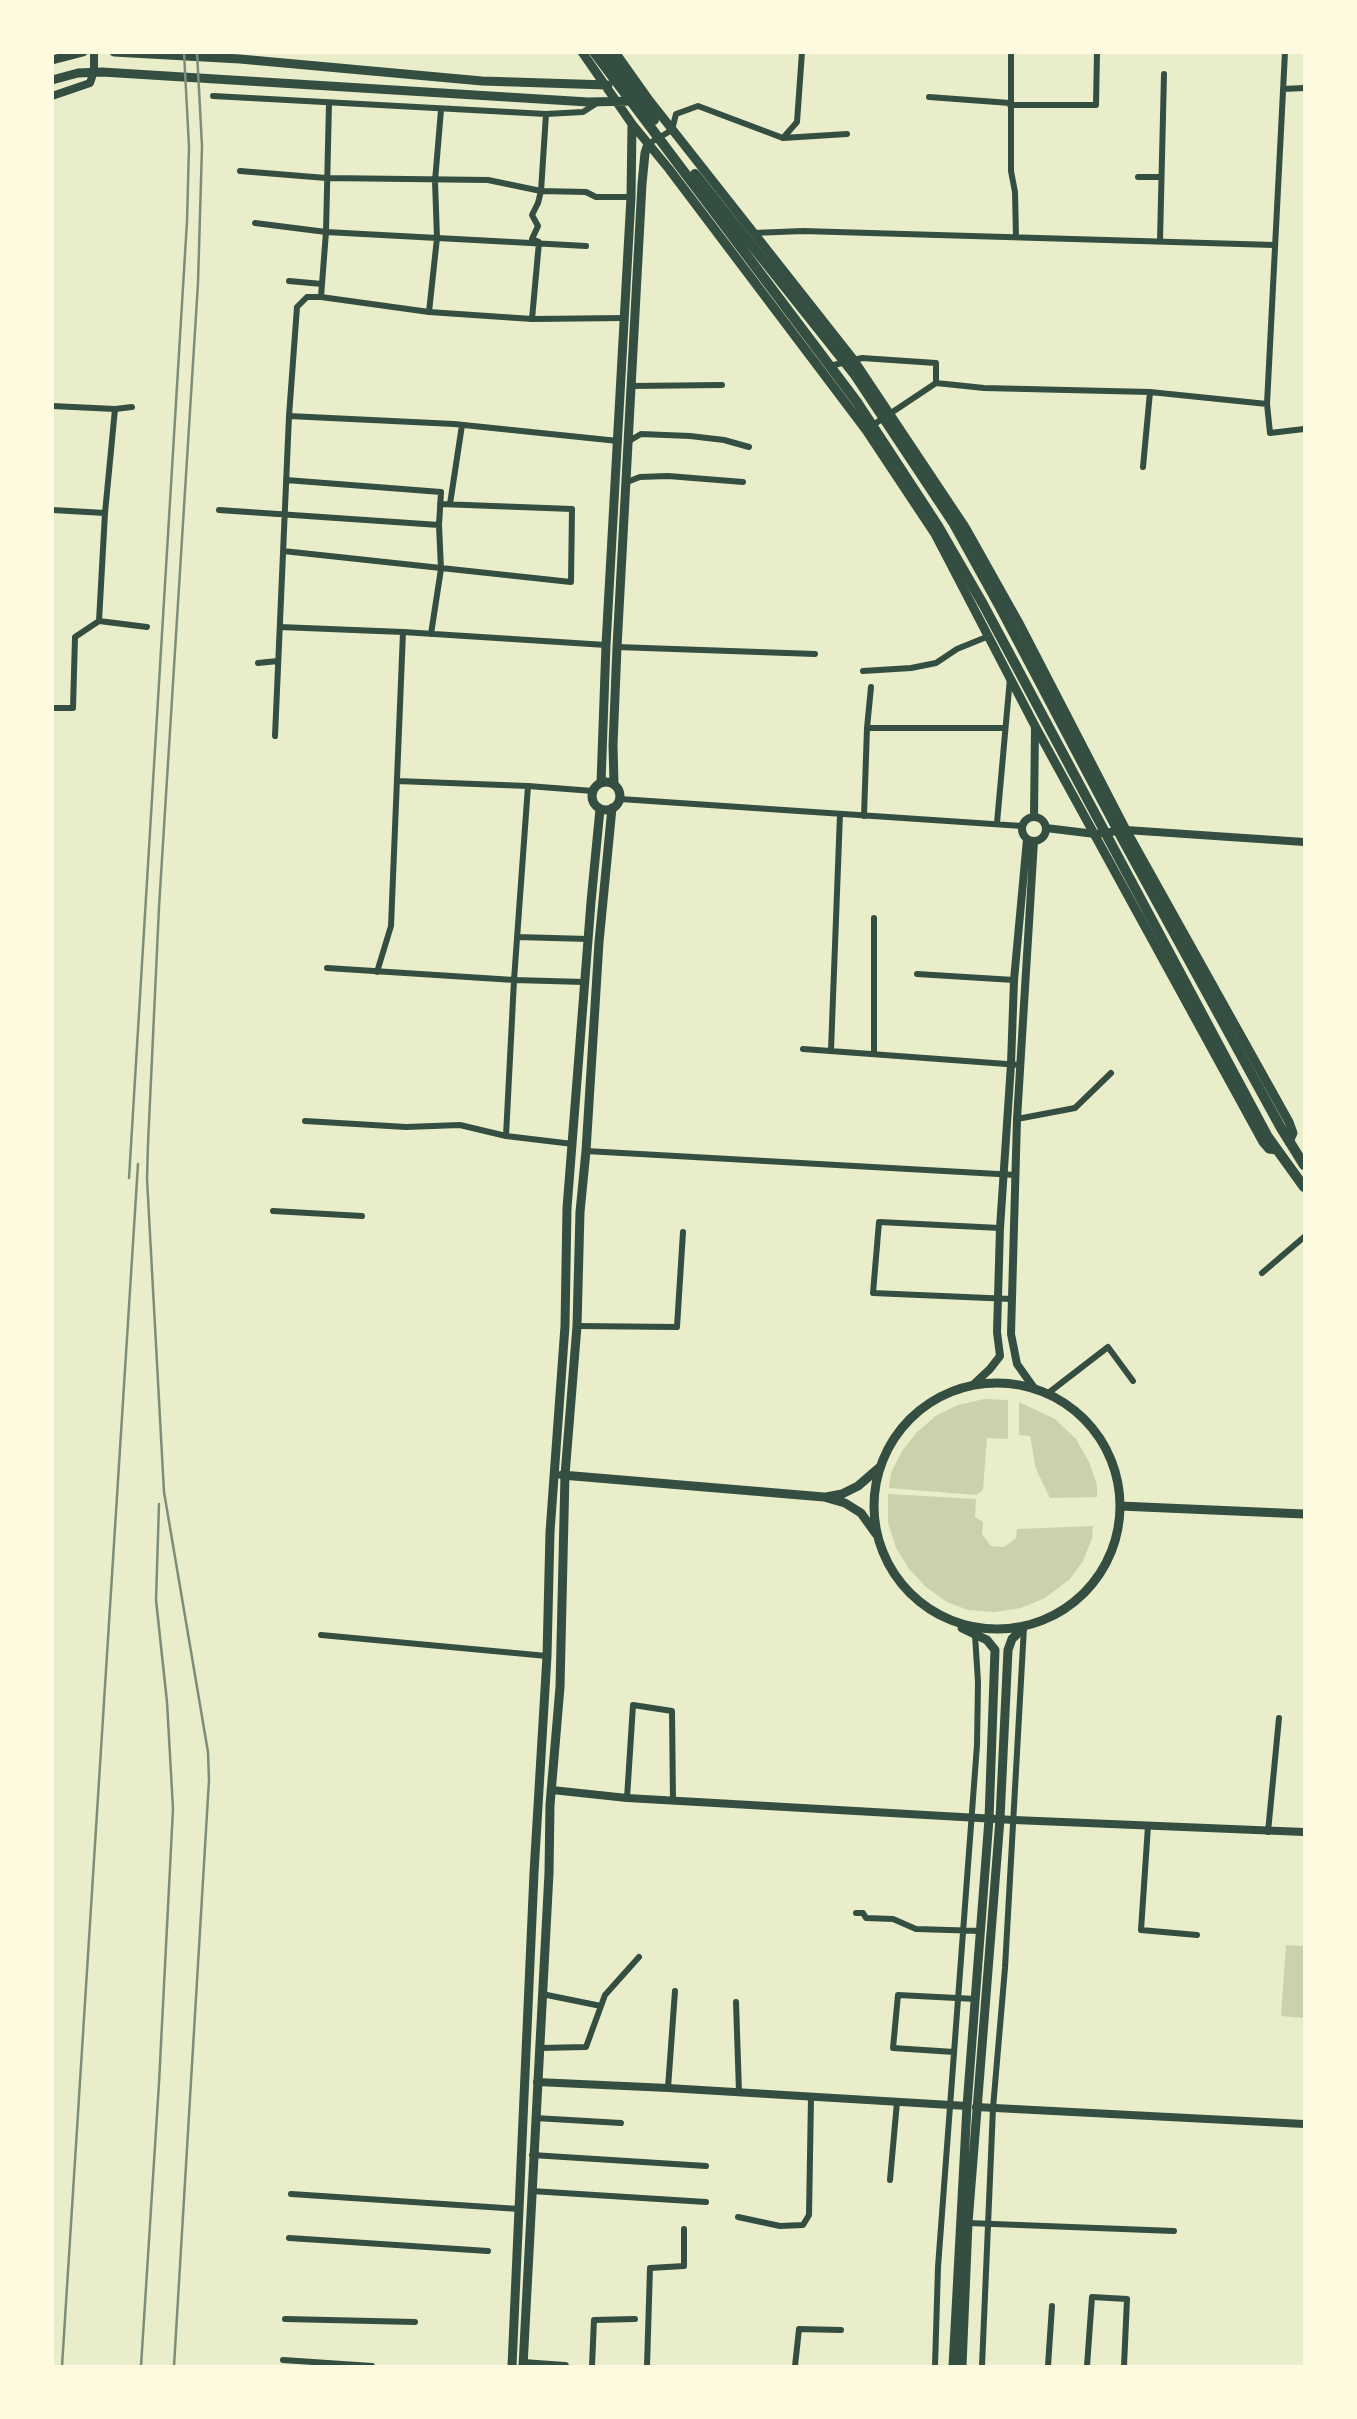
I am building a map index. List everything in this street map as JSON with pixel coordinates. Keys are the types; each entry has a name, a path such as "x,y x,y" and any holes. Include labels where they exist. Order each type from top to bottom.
{"main road":[{"path":"52,60 83,52"},
{"path":"114,52 240,59 482,80 638,86"},
{"path":"582,52 632,124 866,430 935,534 1035,726 1262,1142 1269,1149 1277,1150"},
{"path":"594,52 857,402 938,526 983,604 1268,1137 1304,1187"},
{"path":"605,52 672,146 855,375 954,524 1124,842 1304,1165"},
{"path":"615,52 672,130 853,359 965,527 1020,625 1126,830 1289,1122 1293,1133 1289,1142"},
{"path":"52,80 102,72 172,74 576,101 649,100"},
{"path":"512,2367 547,1656 553,1474 565,1326 567,1208 600,809 592,799 593,792 601,783 631,197 632,124"},
{"path":"523,2365 532,2155 561,1667 565,1475 577,1326 580,1212 599,942 612,808 620,799 619,791 614,785 613,745 617,647 643,163 648,144"},
{"path":"601,783 614,785"},
{"path":"600,809 612,808"},
{"path":"958,1625 994,1630 1024,1627 1062,1611 1093,1583 1105,1566 1113,1547 1120,1506 1118,1486 1105,1448 1080,1416 1065,1403 1034,1388 1015,1383 974,1384 950,1390 917,1413 890,1446 881,1466 875,1498 879,1538 888,1562 905,1587 927,1608 975,1635 987,1640 995,1650 989,1819 976,1998 962,2367"},
{"path":"824,1497 842,1494 858,1486 881,1466"},
{"path":"553,1474 824,1497 845,1503 861,1513 879,1538"},
{"path":"1120,1506 1304,1514"},
{"path":"953,2367 972,2107 1000,1819 1008,1650 1012,1639 1024,1627"}],"street":[{"path":"52,96 90,83 94,71 94,52"},
{"path":"783,138 797,122 802,52"},
{"path":"1012,52 1011,171 1015,192 1016,237"},
{"path":"929,97 1010,104 1096,104 1097,52"},
{"path":"1285,52 1267,404 1270,433 1304,429"},
{"path":"1160,241 1164,74"},
{"path":"1283,89 1304,88"},
{"path":"213,96 546,114 583,112 599,102"},
{"path":"321,297 326,232 329,103"},
{"path":"648,144 672,130 676,114 698,106 783,138 847,134"},
{"path":"429,312 437,238 435,181 440,110"},
{"path":"539,242 532,239 538,226 531,215 541,191 546,114"},
{"path":"240,172 326,178 488,180 541,191 586,192 596,197 631,197"},
{"path":"1138,177 1161,177"},
{"path":"255,223 326,232 586,246"},
{"path":"720,239 754,233 803,231 1274,245"},
{"path":"532,318 539,242"},
{"path":"289,281 322,284"},
{"path":"275,736 289,416 297,307 307,297 321,297 429,312 532,318 625,318"},
{"path":"820,369 853,359 936,363 936,383"},
{"path":"866,430 936,383 984,388 1150,392 1267,404"},
{"path":"631,386 722,385"},
{"path":"1143,467 1150,392"},
{"path":"52,406 115,409 132,407"},
{"path":"99,621 105,513 115,409"},
{"path":"289,416 462,425 618,440"},
{"path":"450,504 462,425"},
{"path":"629,441 641,434 690,436 724,440 749,447"},
{"path":"627,482 640,477 668,476 743,482"},
{"path":"286,480 441,492 441,569 431,634"},
{"path":"283,551 571,582 572,509 440,503"},
{"path":"52,510 105,513"},
{"path":"219,510 439,525"},
{"path":"52,708 73,708 75,637 99,621 147,627"},
{"path":"280,627 606,645"},
{"path":"377,972 391,926 403,632"},
{"path":"863,671 936,663 957,649 989,636"},
{"path":"617,647 815,654"},
{"path":"258,663 278,662"},
{"path":"998,823 1010,678"},
{"path":"864,816 871,688"},
{"path":"1034,817 1035,726"},
{"path":"867,728 1005,728"},
{"path":"397,781 528,786 593,792"},
{"path":"506,1136 528,786"},
{"path":"620,799 1022,826"},
{"path":"831,1050 839,814"},
{"path":"974,1384 999,1356 997,1298 1000,1228 1015,1064 1030,840 1023,833 1022,826 1028,818 1043,820 1046,828 1044,836 1030,840"},
{"path":"1046,828 1095,834 1126,830 1304,842"},
{"path":"1030,840 1014,980 1017,1119 1011,1334 1013,1355 1034,1388"},
{"path":"874,918 874,1053"},
{"path":"517,937 588,939"},
{"path":"327,968 584,982"},
{"path":"917,974 1014,980"},
{"path":"803,1049 1015,1064"},
{"path":"1017,1119 1075,1108 1111,1073"},
{"path":"305,1121 406,1127 460,1125 506,1136 573,1144"},
{"path":"586,1151 1016,1175"},
{"path":"273,1211 362,1216"},
{"path":"1000,1228 879,1222 873,1293 1011,1299"},
{"path":"577,1326 677,1327 683,1232"},
{"path":"1262,1273 1304,1237"},
{"path":"1047,1394 1108,1347 1133,1381"},
{"path":"982,2367 993,2108 1014,1820 1024,1627"},
{"path":"321,1635 547,1656"},
{"path":"935,2367 937,2267 978,1704 975,1635"},
{"path":"627,1798 633,1705 672,1711 673,1801"},
{"path":"1268,1832 1279,1718"},
{"path":"552,1790 627,1798 971,1818 1304,1832"},
{"path":"1148,1826 1141,1930 1197,1935"},
{"path":"856,1913 863,1913 866,1918 893,1919 916,1929 981,1931"},
{"path":"539,2048 586,2047 605,1995 639,1957"},
{"path":"668,2088 675,1991"},
{"path":"542,1994 601,2006"},
{"path":"954,2052 893,2048 898,1995 976,1998"},
{"path":"736,2001 739,2092"},
{"path":"537,2082 1304,2124"},
{"path":"738,2217 780,2226 803,2225 808,2216 811,2096"},
{"path":"890,2179 897,2102"},
{"path":"535,2118 621,2123"},
{"path":"532,2155 706,2166"},
{"path":"531,2191 706,2202"},
{"path":"291,2194 519,2209"},
{"path":"968,2223 1174,2231"},
{"path":"647,2367 650,2268 684,2266 684,2229"},
{"path":"289,2238 488,2251"},
{"path":"1087,2367 1092,2297 1128,2299 1124,2367"},
{"path":"1048,2367 1052,2306"},
{"path":"285,2319 415,2322"},
{"path":"592,2367 594,2319 635,2319"},
{"path":"795,2367 799,2329 841,2330"},
{"path":"283,2360 372,2367"},
{"path":"523,2365 565,2367"}],"green space":[{"path":"984,1399 1008,1400 1008,1439 987,1438 983,1490 976,1495 889,1488 891,1473 902,1451 917,1432 937,1415 958,1405"},
{"path":"1019,1402 1055,1419 1076,1439 1089,1462 1097,1485 1097,1497 1050,1498 1036,1469 1030,1436 1019,1435"},
{"path":"888,1494 976,1499 975,1517 983,1522 982,1534 991,1546 1004,1547 1016,1538 1017,1529 1093,1526 1092,1539 1083,1561 1070,1579 1045,1598 1021,1608 995,1612 968,1610 947,1602 926,1587 909,1569 896,1548 888,1522"},
{"path":"1286,1945 1304,1946 1304,2018 1281,2016"}],"railway":[{"path":"129,1178 187,221 189,147 184,52"},
{"path":"174,2366 209,1780 208,1752 164,1492 147,1179 159,907 198,283 202,146 197,52"},
{"path":"62,2366 138,1164"},
{"path":"141,2366 173,1809 167,1702 156,1600 159,1504"}]}
